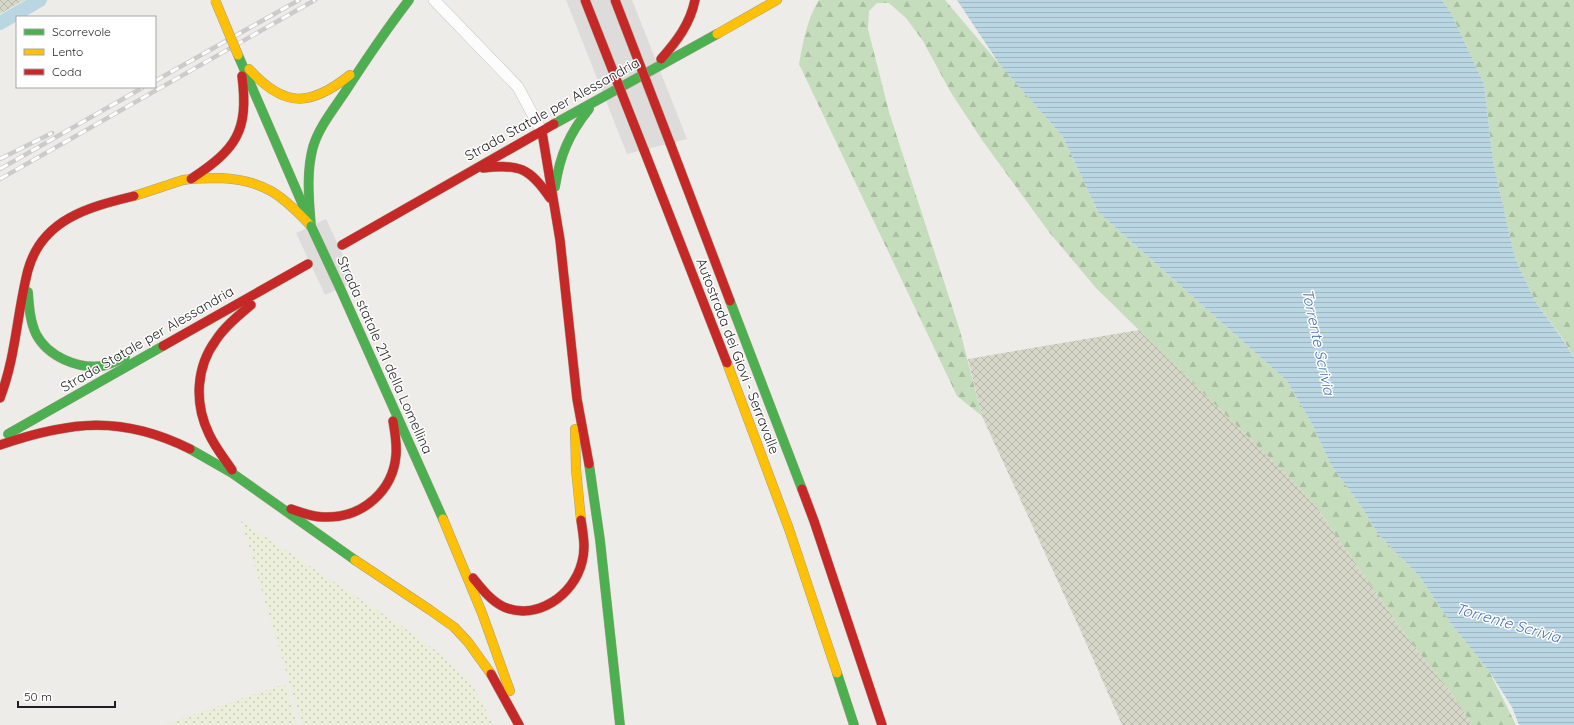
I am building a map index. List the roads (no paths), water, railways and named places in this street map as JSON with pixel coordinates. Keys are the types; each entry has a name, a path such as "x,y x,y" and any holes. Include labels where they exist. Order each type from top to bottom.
{"main road":[{"name":"Strada statale 211 della Lomellina","path":"215,0 311,226 381,376 464,567 492,639 520,725"},
{"path":"311,226 308,192 311,155 317,136 364,63 409,0"},
{"name":"Autostrada dei Giovi - Serravalle","path":"585,0 707,311 808,585 854,725"},
{"name":"Autostrada dei Giovi - Serravalle","path":"615,0 814,521 882,725"},
{"path":"654,68 685,29 691,15 694,0"},
{"name":"Strada Statale per Alessandria","path":"342,245 472,170 777,0"},
{"path":"238,54 256,78 268,89 282,96 296,99 309,99 322,95 338,86 364,63"},
{"path":"191,179 212,165 227,152 235,139 241,124 244,96 238,54"},
{"path":"553,204 557,171 563,149 572,131 594,103"},
{"path":"542,132 560,240 577,399 585,440 600,540 620,725"},
{"path":"472,170 508,166 519,168 536,178 553,204"},
{"path":"0,398 7,382 20,304 32,257 42,240 72,216 101,205 191,179 236,180 248,181 277,194 289,203 311,226"},
{"name":"Strada Statale per Alessandria","path":"0,439 308,264"},
{"path":"27,273 33,327 40,340 49,350 59,357 71,362 86,366 103,366 189,331"},
{"path":"236,476 206,429 201,411 198,390 200,373 205,358 216,338 236,318 285,277"},
{"path":"279,506 312,516 332,518 349,514 367,506 381,494 391,479 396,462 398,445 395,426 381,376"},
{"path":"464,567 491,599 503,606 517,610 541,608 558,600 571,587 580,570 584,555 575,462 574,428 577,399"},
{"path":"0,445 55,428 91,424 123,426 152,433 181,444 236,476 327,541 437,614 458,632 480,657 497,682 520,725"}],"street":[{"path":"434,0 518,87 542,132"}],"water":[{"name":"Torrente Scrivia","path":"957,0 1442,0 1451,13 1484,84 1493,161 1515,258 1535,301 1574,358 1574,725 1519,725 1512,707 1489,671 1452,625 1420,577 1378,534 1363,509 1331,465 1312,424 1287,381 1098,212 1063,137 1000,65"}],"waterway":[{"path":"0,23 40,0"}],"railway":[{"path":"156,80 299,0"},
{"path":"0,179 315,0"},
{"path":"0,169 142,88"},
{"path":"0,159 52,133"}]}
